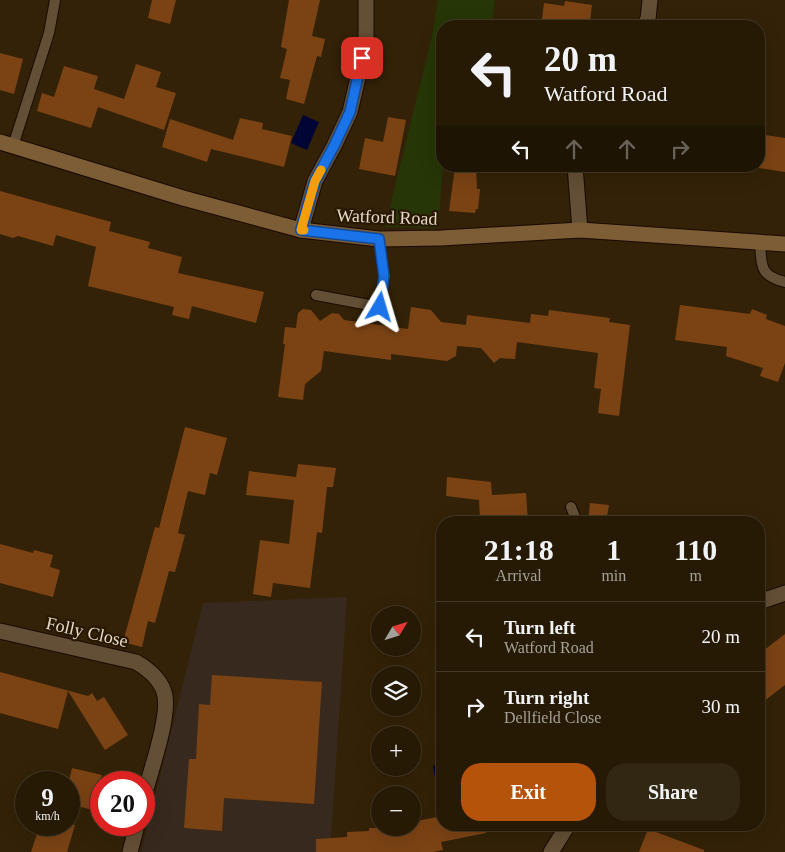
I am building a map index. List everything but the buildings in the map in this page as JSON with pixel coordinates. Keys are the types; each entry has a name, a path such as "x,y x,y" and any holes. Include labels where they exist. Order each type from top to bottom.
{"main road":[{"name":"Watford Road","path":"7,144 183,198 301,230 379,239 441,238 580,230 785,244"}],"street":[{"path":"301,230 315,181 350,112 366,43 366,0"},
{"path":"647,20 650,0"},
{"path":"575,172 580,230"},
{"path":"765,600 785,593"},
{"name":"Folly Close","path":"0,632 136,662 150,670 164,694 165,711 150,771"},
{"path":"551,852 564,831"},
{"path":"130,852 134,836"}],"lane":[{"path":"7,144 49,33 55,0"},
{"path":"316,295 380,307 384,276 379,239"},
{"path":"760,243 762,267 766,274 785,282"},
{"path":"571,506 575,516"}],"shaded area":[{"path":"303,115 319,122 307,150 291,143"},
{"path":"347,597 330,852 141,852 145,836 155,836 155,796 203,603"},
{"path":"436,765 436,782 433,766"}],"green space":[{"path":"438,0 495,0 493,20 436,20 436,172 443,172 438,228 385,227 432,36"}],"slow traffic":[{"path":"304,230 301,230 315,181 321,170"}],"route":[{"path":"362,58 350,112 315,181 301,230 379,239 384,276 380,307"}]}
